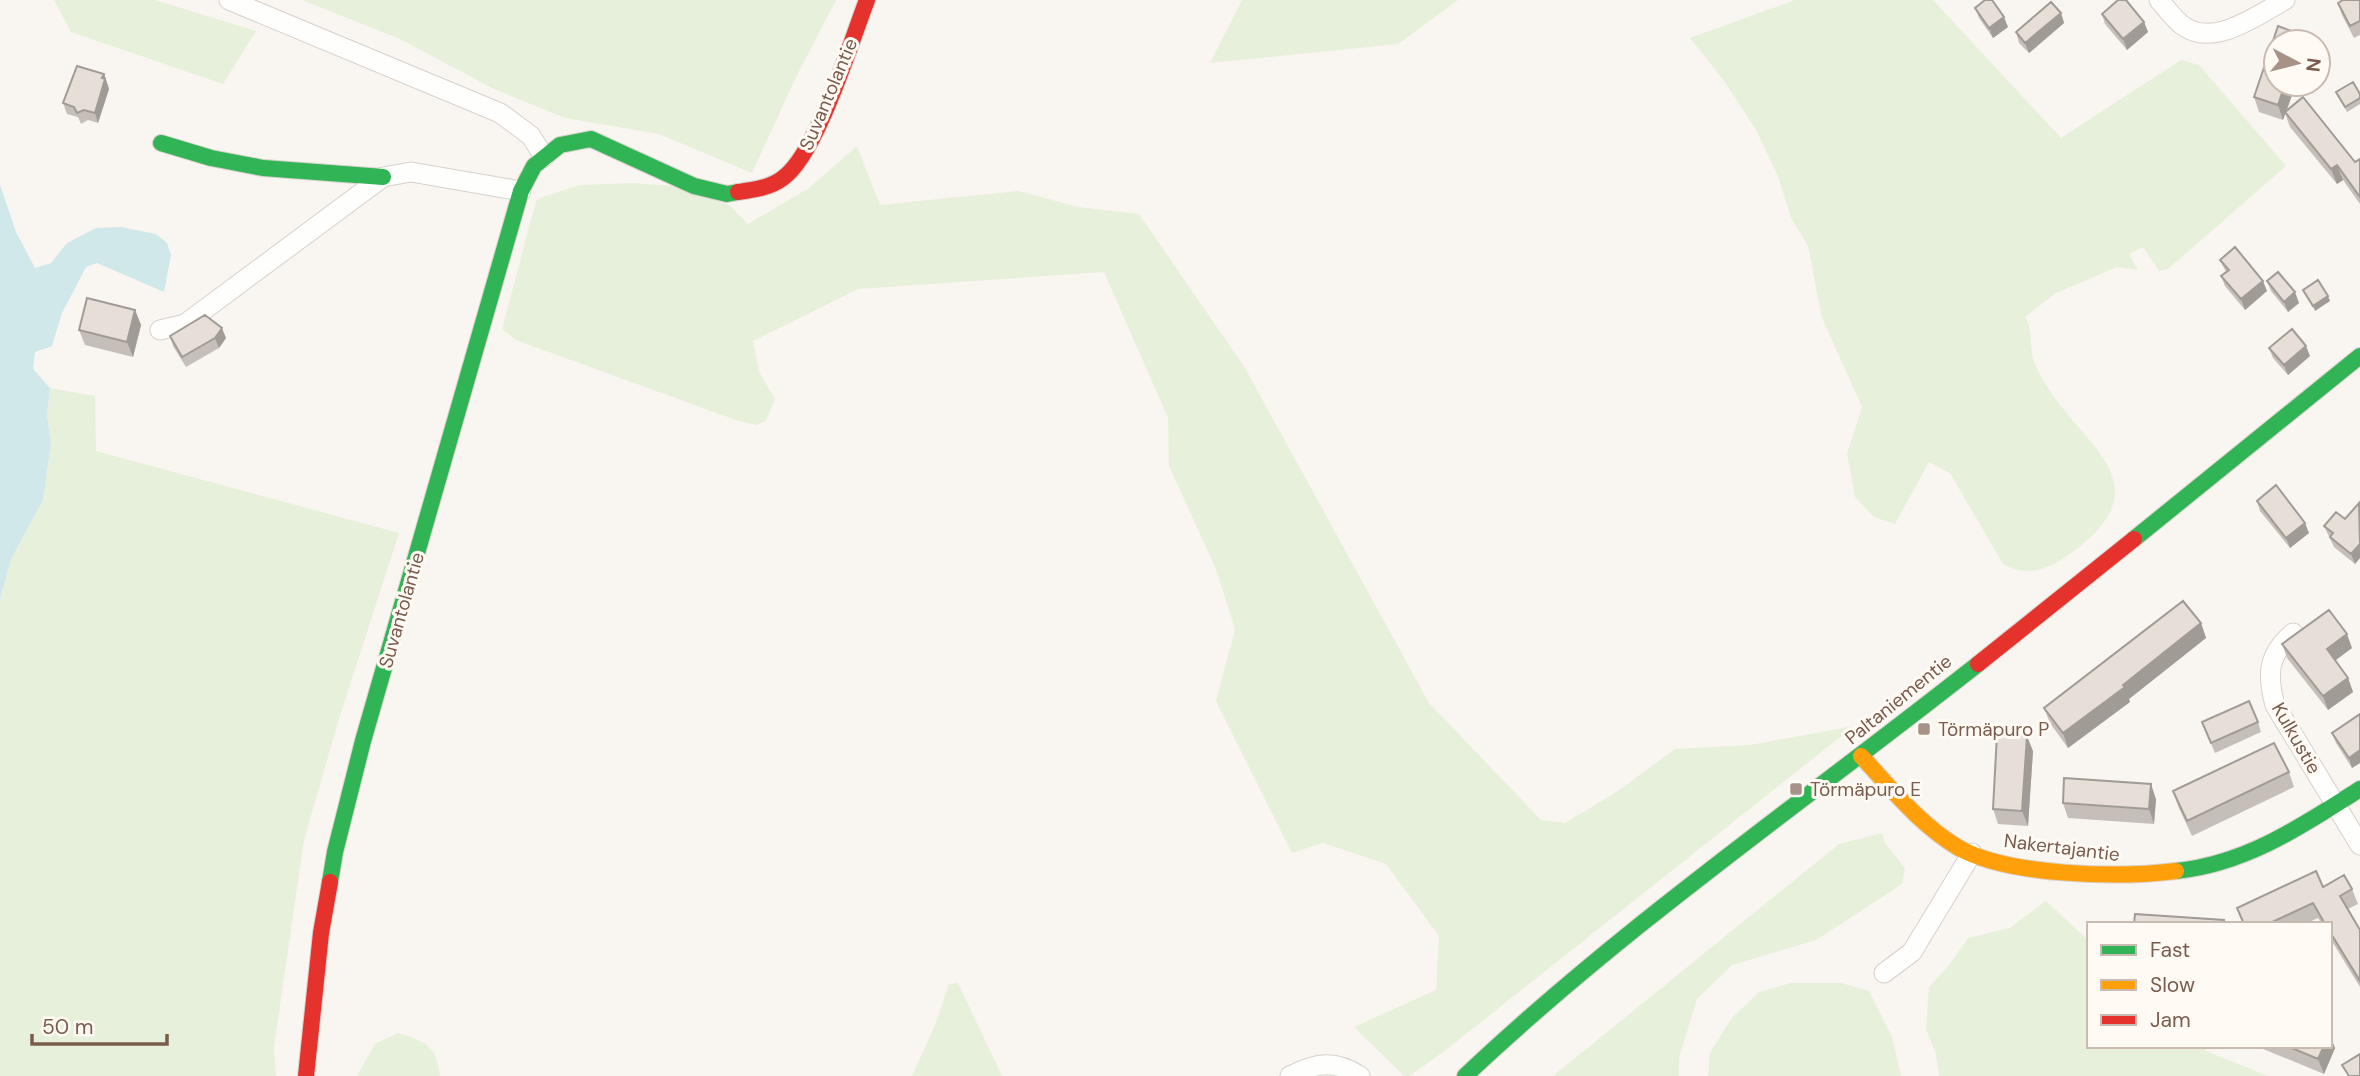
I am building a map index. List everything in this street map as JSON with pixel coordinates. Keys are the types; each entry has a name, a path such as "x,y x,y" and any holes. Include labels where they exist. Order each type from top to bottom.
{"street":[{"path":"229,0 500,113 531,136 544,157"},
{"name":"Suvantolantie","path":"306,1076 321,933 335,852 363,741 521,191 534,166 559,145 591,139 694,186 727,194 759,189 784,178 806,151 824,114 867,0"},
{"path":"2159,0 2182,26 2192,31 2217,33 2285,0"},
{"path":"161,143 188,153 242,166 298,172 363,173 383,177 411,173 521,191"},
{"path":"160,330 185,324 383,177"},
{"name":"Paltaniementie","path":"1465,1076 1500,1042 1574,979 1730,855 1861,756 2360,356"},
{"name":"Kulkustie","path":"2293,634 2272,659 2269,681 2275,705 2360,845"},
{"name":"Nakertajantie","path":"1861,756 1925,821 1959,848 2035,868 2081,874 2125,876 2175,872 2226,861 2259,849 2300,828 2360,789"},
{"path":"1884,973 1912,952 1972,853"},
{"path":"1290,1076 1314,1064 1342,1068 1360,1076"}],"green space":[{"path":"54,0 155,0 256,31 223,84 71,32"},
{"path":"302,0 836,0 796,77 752,173 659,134 565,118 494,89 400,39"},
{"path":"1242,0 1458,0 1398,44 1210,63"},
{"path":"1795,0 1933,0 2061,138 2181,60 2199,65 2286,166 2168,269 2159,271 2143,247 2129,254 2138,270 2117,267 2056,293 2025,317 2040,375 2058,402 2094,445 2107,465 2115,486 2112,507 2097,530 2067,556 2052,565 2028,571 2003,564 1950,473 1929,462 1895,524 1874,517 1855,497 1847,454 1862,407 1822,318 1808,246 1791,218 1778,176 1756,130 1725,82 1690,38"},
{"path":"857,146 880,205 1019,191 1078,207 1139,214 1245,368 1429,703 1541,820 1565,823 1615,793 1675,749 1750,745 1854,726 1442,1053 1409,1076 1404,1076 1354,1027 1436,990 1439,936 1386,864 1323,843 1292,853 1216,701 1235,629 1216,569 1169,466 1168,418 1104,272 858,289 753,341 759,372 775,399 766,421 756,425 516,340 502,329 536,201 540,198 580,185 633,183 672,186 729,205 748,224 809,188"},
{"path":"50,388 95,396 96,451 399,533 338,722 304,840 274,1047 276,1076 0,1076 0,600 11,559 43,500 51,443 47,416"},
{"path":"1882,833 1885,843 1905,868 1902,884 1816,940 1732,965 1697,999 1679,1058 1679,1076 1553,1076 1839,844"},
{"path":"2046,901 2087,939 2087,1048 2205,1048 2206,1051 2268,1076 1939,1076 1936,1054 1926,1029 1929,987 1950,964 1968,938 2010,928"},
{"path":"958,983 1002,1076 912,1076 936,1023 949,984"},
{"path":"1791,983 1841,983 1869,991 1892,1037 1901,1076 1708,1076 1710,1053 1731,1019 1759,992"},
{"path":"398,1033 422,1042 433,1051 440,1076 357,1076 375,1044"}],"water":[{"path":"0,185 16,232 35,268 51,263 67,243 96,228 121,227 156,234 167,243 171,255 164,292 97,263 86,267 62,313 52,346 35,352 33,369 50,388 47,416 51,443 43,500 11,559 0,600"}],"building":[{"path":"1985,0 1992,0 2004,17 1989,28 1975,8"},
{"path":"2118,0 2126,0 2144,22 2123,39 2102,14"},
{"path":"2343,0 2360,0 2360,21 2350,26 2338,3"},
{"path":"2051,2 2061,13 2025,43 2016,32"},
{"path":"77,66 104,74 95,113 84,110 77,113 74,107 63,103"},
{"path":"2262,73 2262,98 2280,98 2278,105 2254,97"},
{"path":"2353,82 2360,98 2345,107 2336,92"},
{"path":"2304,98 2355,162 2360,159 2360,197 2337,165 2331,169 2285,112"},
{"path":"2235,247 2263,281 2241,299 2221,276 2229,270 2220,260"},
{"path":"2278,272 2295,292 2284,302 2267,281"},
{"path":"2318,280 2328,296 2313,306 2303,290"},
{"path":"87,298 135,310 127,342 79,330"},
{"path":"205,315 222,328 215,338 182,357 170,336"},
{"path":"2292,329 2306,346 2284,365 2269,348"},
{"path":"2276,485 2305,523 2286,538 2257,501"},
{"path":"2359,503 2360,544 2351,554 2330,537 2333,533 2324,526 2336,512 2345,519"},
{"path":"2183,601 2201,623 2123,685 2125,687 2063,733 2044,708"},
{"path":"2329,610 2347,634 2327,649 2348,678 2323,696 2282,644"},
{"path":"2249,701 2258,722 2211,743 2202,722"},
{"path":"2360,714 2360,750 2349,758 2332,733"},
{"path":"1997,734 2027,736 2022,811 1993,809"},
{"path":"2274,743 2289,772 2187,821 2173,791"},
{"path":"2064,778 2151,784 2149,809 2063,803"},
{"path":"2316,871 2323,887 2344,875 2352,889 2340,896 2360,930 2360,981 2332,935 2332,922 2324,922 2313,903 2272,922 2243,922 2237,908"},
{"path":"2135,914 2224,920 2224,922 2134,922"},
{"path":"2292,1048 2323,1048 2318,1059"},
{"path":"2360,1054 2360,1076 2349,1076 2342,1065"}],"traffic: fast":[{"path":"330,882 363,741 521,191 534,166 560,145 591,139 694,186 727,194 738,192"},
{"path":"161,143 211,158 263,168 383,177"},
{"path":"2134,539 2360,356"},
{"path":"1465,1076 1588,967 1652,915 1978,664"},
{"path":"2176,871 2202,867 2250,852 2295,829 2360,789"}],"traffic: slow":[{"path":"1861,756 1931,828 1959,848 1980,857 2065,873 2176,871"}],"traffic: jam":[{"path":"738,192 773,184 796,165 832,95 867,0"},
{"path":"1978,664 2134,539"},
{"path":"306,1076 321,933 330,882"}],"place":[{"name":"Törmäpuro P","path":"1924,729"},
{"name":"Törmäpuro E","path":"1796,789"}]}
